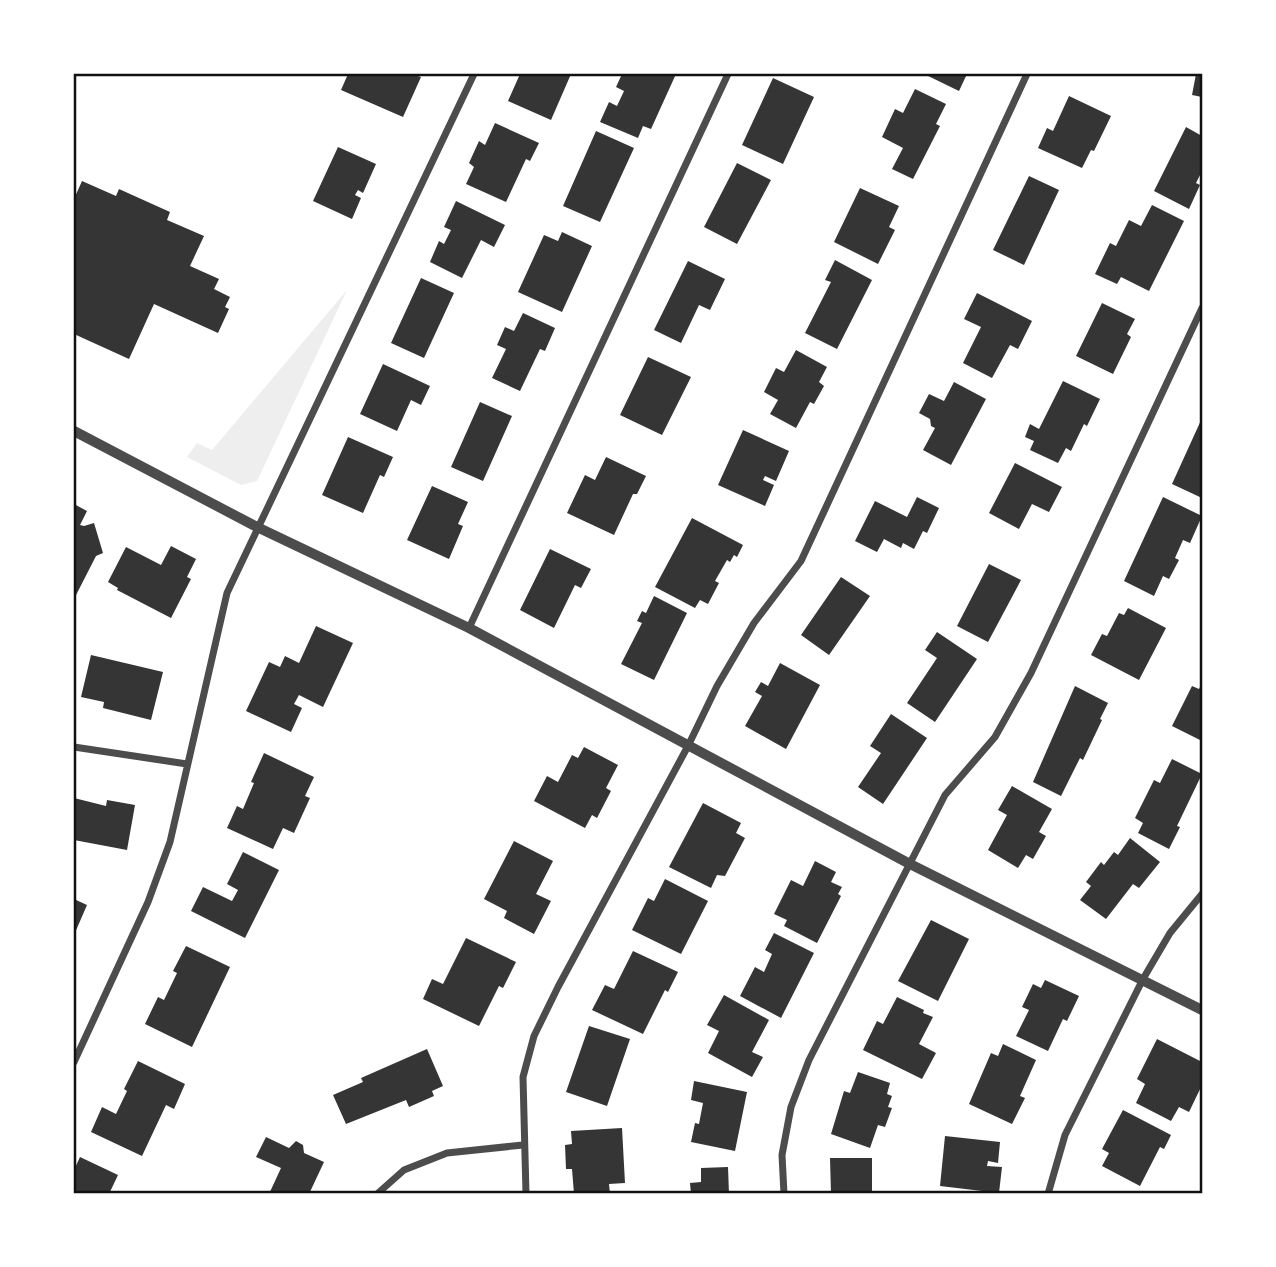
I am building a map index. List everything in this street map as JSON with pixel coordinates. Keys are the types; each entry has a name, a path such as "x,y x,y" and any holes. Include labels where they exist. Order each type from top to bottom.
{"street":[{"path":"74,1062 152,890 170,842 227,593 474,74"},
{"path":"469,628 728,74"},
{"path":"526,1194 523,1077 534,1036 688,746 717,686 754,624 801,561 1027,74"},
{"path":"784,1194 782,1155 791,1107 809,1060 945,795 995,737 1031,673 1202,308"},
{"path":"74,431 257,527 469,628 908,863 1202,1010"},
{"path":"74,747 187,764"},
{"path":"1048,1194 1065,1135 1143,979 1170,933 1202,894"},
{"path":"377,1194 404,1171 447,1153 523,1144"}],"shaded area":[{"path":"347,290 257,481 241,485 187,457 197,443 212,450"}],"building":[{"path":"348,74 412,74 421,77 403,117 341,90"},
{"path":"520,74 571,74 551,120 508,101"},
{"path":"622,74 676,74 651,129 643,126 638,138 600,122 609,102 617,106 624,91 616,87"},
{"path":"924,74 967,74 959,91"},
{"path":"1196,74 1202,74 1202,97 1192,95"},
{"path":"773,78 814,97 783,164 742,145"},
{"path":"915,89 946,104 936,124 940,126 913,179 892,169 903,148 882,137 895,109 903,113"},
{"path":"1069,96 1111,116 1094,151 1091,150 1082,168 1038,148 1047,128 1053,131"},
{"path":"495,123 539,143 530,161 526,159 506,202 466,184 474,167 469,163 479,141 485,145"},
{"path":"1186,127 1202,136 1202,171 1196,183 1200,185 1189,209 1154,191"},
{"path":"596,131 634,148 600,222 563,206"},
{"path":"338,147 376,164 363,193 358,190 355,195 361,198 352,219 313,201"},
{"path":"737,163 771,180 737,244 704,227"},
{"path":"1029,176 1059,190 1024,265 993,250"},
{"path":"82,181 116,196 119,189 170,212 167,220 204,236 190,266 219,279 214,289 230,297 225,307 229,309 218,333 154,304 129,359 74,334 74,199"},
{"path":"860,188 899,206 889,227 895,230 878,264 834,242"},
{"path":"456,201 505,225 494,247 481,240 462,278 430,262 439,241 444,244 451,230 444,227"},
{"path":"1152,205 1184,221 1149,291 1121,277 1117,284 1095,274 1110,243 1116,246 1129,220 1141,226"},
{"path":"562,232 592,246 562,312 518,292 544,235 558,241"},
{"path":"835,260 872,280 837,349 805,333 831,282 825,280"},
{"path":"688,261 725,279 710,310 699,305 681,343 654,330"},
{"path":"421,278 454,293 424,358 391,343"},
{"path":"977,293 1032,321 1018,349 1010,345 992,378 963,363 981,327 964,319"},
{"path":"1102,303 1135,319 1127,334 1131,337 1113,374 1076,356"},
{"path":"523,313 555,328 545,351 540,349 520,391 492,378 506,349 497,345 505,327 514,331"},
{"path":"796,350 827,367 819,382 824,386 814,404 810,402 796,428 770,414 778,400 764,392 776,368 784,372"},
{"path":"648,357 691,377 662,435 620,415"},
{"path":"383,364 430,386 421,405 411,400 397,431 360,414"},
{"path":"1063,381 1100,399 1071,451 1066,448 1058,463 1030,450 1034,441 1025,437 1030,424 1039,429"},
{"path":"954,382 986,399 951,465 923,450 935,428 931,426 930,419 919,413 929,394 944,401"},
{"path":"480,402 512,416 483,481 451,467"},
{"path":"1202,418 1202,498 1172,484"},
{"path":"743,430 789,451 776,481 765,476 763,480 774,485 765,506 718,485"},
{"path":"348,437 393,457 384,477 380,475 363,513 322,495"},
{"path":"606,457 646,476 637,494 633,494 614,535 567,513 585,475 595,480"},
{"path":"1015,463 1062,487 1049,512 1032,504 1019,529 989,513"},
{"path":"432,486 468,502 458,524 463,526 449,559 407,540"},
{"path":"917,497 939,508 927,533 923,531 914,549 903,543 901,548 884,539 877,552 855,541 875,501 907,517"},
{"path":"1163,497 1202,516 1190,543 1183,540 1175,558 1179,560 1169,579 1163,576 1154,596 1124,581"},
{"path":"74,504 87,511 80,525 94,523 103,553 96,556 74,599"},
{"path":"692,518 743,545 737,557 734,555 730,562 727,560 715,581 719,583 708,604 700,600 695,608 655,587"},
{"path":"171,546 196,559 187,577 191,579 171,618 117,590 118,588 108,582 126,547 161,565"},
{"path":"550,549 591,569 581,588 575,585 554,628 520,610"},
{"path":"989,564 1021,580 988,642 957,626"},
{"path":"841,577 870,596 829,655 801,635"},
{"path":"654,596 687,613 654,680 621,664 642,623 637,621 642,611 646,613"},
{"path":"1128,608 1166,628 1139,680 1091,655 1102,634 1107,636 1119,613 1124,615"},
{"path":"316,626 353,643 323,707 299,695 294,704 302,708 291,732 246,711 269,662 280,667 285,656 299,663"},
{"path":"937,632 977,659 935,722 907,703 937,658 925,650"},
{"path":"91,655 163,672 151,720 103,708 104,702 81,697"},
{"path":"780,663 820,685 786,749 745,726 762,696 755,692 761,682 768,686"},
{"path":"1202,683 1202,741 1172,726 1192,686 1199,689"},
{"path":"1075,686 1108,703 1083,760 1080,758 1061,796 1033,782"},
{"path":"891,714 927,738 883,804 858,787 881,753 870,746"},
{"path":"584,747 618,765 606,788 611,791 597,818 592,815 585,828 534,801 547,776 558,782 572,755 578,758"},
{"path":"264,753 314,777 305,796 310,798 294,833 283,828 273,849 227,828 237,806 243,809"},
{"path":"1172,759 1202,774 1169,849 1138,833 1143,823 1135,818 1154,780 1160,783"},
{"path":"1012,786 1052,809 1039,832 1046,836 1033,859 1026,855 1018,868 988,850 1007,815 998,810"},
{"path":"74,798 106,806 107,800 135,805 127,850 74,840"},
{"path":"703,803 741,823 736,833 745,838 725,876 717,875 711,888 669,867"},
{"path":"1130,838 1160,862 1139,888 1133,884 1106,919 1080,900 1091,886 1086,882 1101,862 1104,865 1114,852 1118,855"},
{"path":"514,841 553,861 536,894 551,901 534,934 504,918 507,911 484,899"},
{"path":"243,852 279,870 245,938 191,911 203,887 232,901 238,890 227,884"},
{"path":"815,861 836,872 831,882 842,887 838,894 841,896 817,943 784,926 787,920 774,914 791,880 803,886"},
{"path":"665,879 708,901 681,954 632,930 648,898 654,901"},
{"path":"74,899 87,905 74,935"},
{"path":"931,920 969,939 938,1001 898,981"},
{"path":"774,933 814,953 781,1018 740,996 755,967 764,972 772,954 765,950"},
{"path":"466,938 516,962 503,988 499,986 479,1026 423,999 432,979 443,984"},
{"path":"186,946 230,967 192,1047 145,1024 158,997 164,1000 177,973 173,971"},
{"path":"633,951 678,972 668,992 665,990 643,1034 592,1010 605,985 614,989"},
{"path":"1045,980 1079,996 1067,1021 1063,1019 1048,1051 1016,1036 1029,1010 1022,1007 1033,984 1041,988"},
{"path":"724,995 769,1020 752,1052 763,1057 752,1077 708,1053 719,1031 707,1025"},
{"path":"897,997 933,1017 919,1044 936,1053 922,1079 863,1050 877,1021 883,1024"},
{"path":"589,1026 630,1039 607,1106 566,1092"},
{"path":"1157,1039 1202,1062 1202,1085 1189,1112 1179,1107 1171,1121 1136,1103 1145,1084 1137,1079"},
{"path":"1003,1044 1036,1060 1020,1096 1025,1098 1012,1124 969,1104 991,1053 998,1056"},
{"path":"427,1049 443,1086 432,1091 434,1096 409,1107 406,1100 346,1124 333,1095 363,1082 361,1078"},
{"path":"138,1061 185,1084 174,1109 166,1105 142,1156 91,1132 102,1107 116,1114 127,1091 124,1089"},
{"path":"858,1072 890,1083 887,1094 892,1096 888,1107 892,1108 885,1127 878,1125 870,1148 831,1134 844,1091 850,1093"},
{"path":"694,1081 747,1092 735,1151 691,1142 695,1123 699,1124 703,1103 691,1100"},
{"path":"1123,1110 1171,1135 1164,1149 1160,1147 1140,1186 1102,1166 1109,1153 1102,1149"},
{"path":"622,1128 625,1183 609,1184 610,1194 574,1194 572,1169 566,1169 565,1145 572,1144 571,1131"},
{"path":"945,1136 1000,1142 998,1163 988,1161 987,1166 1002,1167 999,1193 940,1186"},
{"path":"266,1137 289,1148 296,1141 303,1145 304,1153 324,1162 309,1194 269,1194 281,1168 256,1157"},
{"path":"80,1157 118,1175 109,1194 74,1194 74,1170"},
{"path":"830,1158 872,1158 872,1194 831,1194"},
{"path":"728,1167 729,1194 691,1194 690,1183 701,1182 701,1168"}]}
